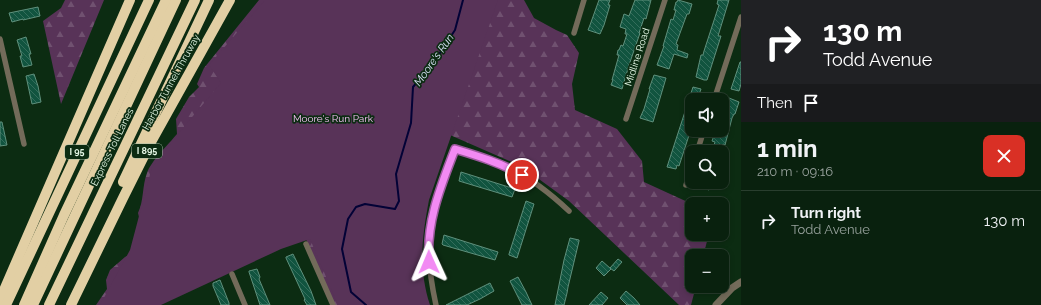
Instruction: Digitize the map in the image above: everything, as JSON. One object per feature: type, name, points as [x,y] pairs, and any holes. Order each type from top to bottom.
[{"type":"highway","points":[[1,305],[4,290],[130,0]]},
{"type":"highway","name":"I 95","points":[[6,305],[149,0]]},
{"type":"highway","name":"Express Toll Lanes","points":[[24,305],[83,175],[166,0]]},
{"type":"highway","name":"Express Toll Lanes","points":[[33,305],[176,0]]},
{"type":"highway","name":"Express Toll Lanes","points":[[40,305],[183,0]]},
{"type":"highway","name":"Express Toll Lanes","points":[[50,305],[195,0]]},
{"type":"highway","points":[[65,305],[209,0]]},
{"type":"highway","name":"Harbor Tunnel Thruway","points":[[71,305],[122,198],[230,0]]},
{"type":"street","points":[[574,33],[584,0]]},
{"type":"street","name":"Midline Road","points":[[626,119],[665,0]]},
{"type":"street","points":[[716,93],[741,17]]},
{"type":"street","points":[[0,39],[24,144]]},
{"type":"street","points":[[436,305],[428,250],[431,222],[439,192],[455,149],[512,169],[555,197],[569,211]]},
{"type":"street","points":[[306,244],[333,305]]},
{"type":"street","points":[[232,274],[246,305]]},
{"type":"street","points":[[716,305],[741,276]]},
{"type":"street","points":[[732,288],[741,282]]},
{"type":"green space","points":[[65,0],[104,0],[61,104],[43,21],[61,8]]},
{"type":"green space","name":"Moore's Run Park","points":[[259,0],[524,0],[534,18],[567,35],[579,53],[572,84],[575,110],[617,129],[642,161],[644,182],[685,201],[685,241],[707,241],[705,249],[685,249],[685,293],[694,293],[691,305],[679,305],[569,201],[521,166],[450,135],[390,305],[335,305],[305,237],[154,305],[96,305],[107,289],[106,280],[110,270],[125,257],[136,253],[138,213],[145,178],[149,168],[156,158],[177,134],[176,119],[189,97],[199,87],[197,84],[204,68]]},
{"type":"green space","name":"Moore's Run Park","points":[[265,0],[498,0],[429,200],[422,252],[424,278],[430,305],[338,305],[310,239],[281,249],[161,305],[100,305],[130,250],[152,167],[221,83],[209,65]]},
{"type":"building","points":[[599,0],[610,0],[608,5],[610,5],[600,34],[588,30]]},
{"type":"building","points":[[635,0],[651,0],[622,89],[611,85],[619,55],[617,55],[618,50],[621,45],[623,46],[627,34],[625,34],[626,29],[620,27],[624,14],[629,16]]},
{"type":"building","points":[[678,0],[692,4],[676,44],[678,45],[677,50],[688,54],[687,58],[674,54],[669,69],[657,65],[671,19],[673,20],[676,10],[674,10],[676,2]]},
{"type":"building","points":[[718,0],[729,0],[718,36],[721,36],[707,80],[704,80],[696,77],[701,55],[703,55],[719,5],[717,4]]},
{"type":"building","points":[[38,7],[40,16],[12,22],[9,13]]},
{"type":"building","points":[[26,37],[31,54],[29,54],[32,65],[23,67],[20,56],[22,56],[17,40]]},
{"type":"building","points":[[740,62],[741,84],[739,91],[731,89]]},
{"type":"building","points":[[34,74],[41,102],[32,104],[26,76]]},
{"type":"building","points":[[654,75],[666,78],[653,122],[640,118]]},
{"type":"building","points":[[693,87],[701,89],[700,93],[691,93]]},
{"type":"building","points":[[729,98],[739,102],[729,130]]},
{"type":"building","points":[[685,112],[685,137],[688,137],[686,145],[679,166],[677,165],[676,169],[667,167]]},
{"type":"building","points":[[0,122],[2,122],[7,145],[0,146]]},
{"type":"building","points":[[713,137],[727,137],[725,145],[714,145],[715,142],[712,141]]},
{"type":"building","points":[[461,172],[515,189],[512,197],[459,181]]},
{"type":"building","points":[[526,201],[534,204],[517,258],[509,254]]},
{"type":"building","points":[[444,235],[498,252],[495,260],[443,245]]},
{"type":"building","points":[[570,238],[579,241],[564,305],[555,305],[564,260]]},
{"type":"building","points":[[293,254],[316,305],[307,305],[304,300],[305,299],[286,258]]},
{"type":"building","points":[[618,259],[622,262],[614,271],[610,268]]},
{"type":"building","points":[[602,261],[611,269],[604,276],[596,268]]},
{"type":"building","points":[[257,269],[260,277],[259,279],[270,305],[260,305],[249,272]]},
{"type":"building","points":[[518,277],[532,305],[522,305],[510,281]]},
{"type":"building","points":[[220,280],[229,305],[221,305],[213,286],[213,283]]},
{"type":"building","points":[[490,283],[494,291],[480,299],[467,305],[446,305]]},
{"type":"building","points":[[626,291],[640,305],[627,305],[620,298]]},
{"type":"building","points":[[601,292],[608,298],[602,305],[589,305]]},
{"type":"waterway","name":"Moore's Run","points":[[366,305],[351,292],[342,249],[348,219],[356,207],[365,204],[395,209],[399,201],[396,174],[411,123],[413,87],[436,59],[455,30],[463,0]]},
{"type":"route","points":[[429,262],[428,250],[431,222],[439,192],[455,149],[492,161],[512,169],[522,175]]}]
